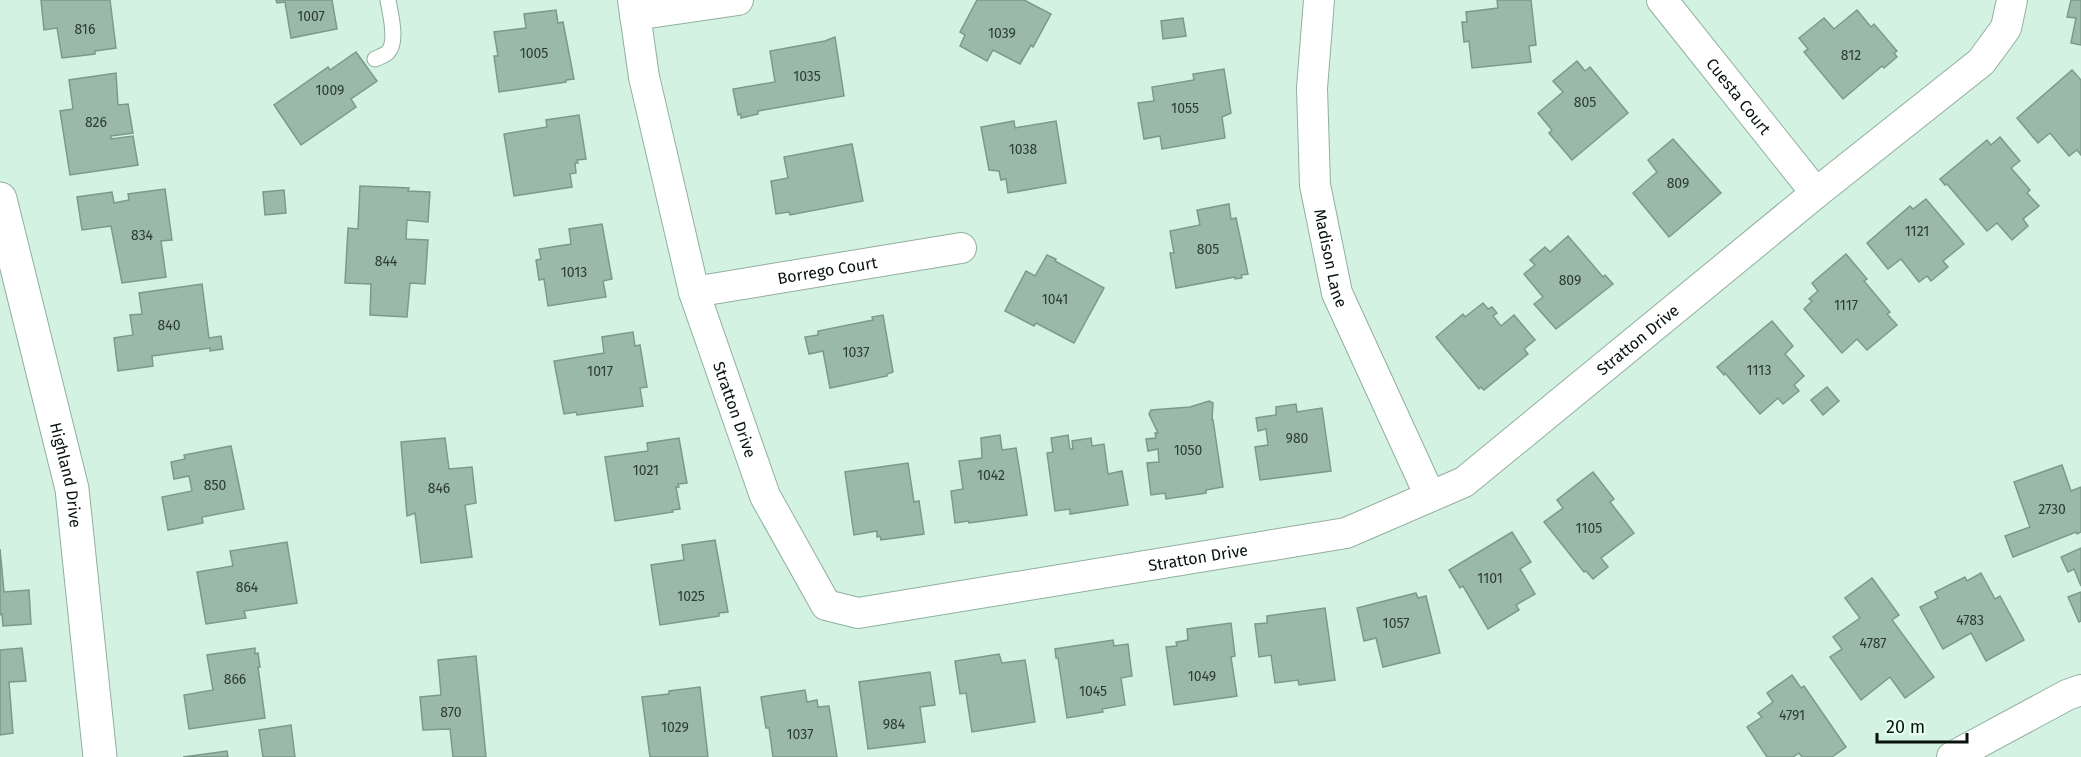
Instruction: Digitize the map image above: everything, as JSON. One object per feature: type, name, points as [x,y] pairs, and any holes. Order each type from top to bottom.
[{"type":"street","points":[[634,8],[738,0]]},
{"type":"street","name":"Madison Lane","points":[[1319,0],[1312,88],[1315,185],[1337,293],[1430,496]]},
{"type":"street","name":"Cuesta Court","points":[[1662,0],[1816,192]]},
{"type":"street","name":"Stratton Drive","points":[[634,8],[644,77],[694,292],[765,496],[826,605],[858,613],[1346,533],[1464,482],[1816,192],[1981,62],[2006,28],[2012,0]]},
{"type":"street","name":"Highland Drive","points":[[0,199],[72,489],[99,757]]},
{"type":"street","name":"Borrego Court","points":[[694,292],[961,248]]},
{"type":"street","points":[[1952,757],[2067,695],[2081,690]]},
{"type":"lane","points":[[375,59],[388,52],[392,44],[393,31],[388,0]]},
{"type":"building","points":[[41,0],[110,0],[116,48],[95,51],[95,54],[62,58],[57,28],[44,30]]},
{"type":"building","points":[[276,0],[332,0],[337,29],[291,38],[285,2],[277,3]]},
{"type":"building","points":[[977,0],[1024,0],[1051,14],[1033,47],[1031,45],[1020,64],[993,50],[987,61],[960,46],[965,35],[960,32]]},
{"type":"building","points":[[1497,0],[1531,0],[1536,45],[1529,46],[1531,62],[1472,68],[1469,41],[1464,42],[1462,22],[1467,22],[1466,12],[1498,8]]},
{"type":"building","points":[[2071,0],[2081,0],[2081,45],[2071,43],[2076,18],[2067,17]]},
{"type":"building","points":[[556,10],[558,23],[563,22],[574,79],[499,92],[494,56],[498,56],[494,32],[526,28],[524,14]]},
{"type":"building","points":[[1857,10],[1871,27],[1874,24],[1897,51],[1894,53],[1897,57],[1884,68],[1882,66],[1843,99],[1804,52],[1808,49],[1799,38],[1824,18],[1834,29]]},
{"type":"building","points":[[1183,18],[1186,36],[1163,39],[1161,21]]},
{"type":"building","points":[[835,37],[844,96],[758,111],[758,114],[741,118],[741,114],[738,115],[733,89],[775,82],[770,51],[825,41]]},
{"type":"building","points":[[356,52],[377,81],[351,99],[356,107],[301,145],[274,105],[328,67],[330,70]]},
{"type":"building","points":[[1577,61],[1585,71],[1590,67],[1628,113],[1572,160],[1549,133],[1552,130],[1538,113],[1563,92],[1553,81]]},
{"type":"building","points":[[1224,69],[1231,113],[1222,117],[1225,138],[1162,149],[1160,136],[1144,139],[1138,103],[1154,101],[1152,87],[1194,80],[1193,74]]},
{"type":"building","points":[[2072,70],[2081,80],[2081,155],[2077,150],[2069,156],[2050,133],[2038,143],[2017,118]]},
{"type":"building","points":[[116,73],[118,105],[128,104],[133,133],[111,136],[111,139],[133,136],[138,165],[70,175],[60,111],[73,109],[69,80]]},
{"type":"building","points":[[579,115],[586,159],[577,160],[578,163],[575,163],[576,173],[570,174],[572,187],[514,196],[504,134],[547,127],[546,120]]},
{"type":"building","points":[[1014,121],[1015,128],[1056,121],[1066,183],[1008,193],[1006,179],[1001,180],[999,171],[989,170],[981,127]]},
{"type":"building","points":[[2000,137],[2020,161],[2011,168],[2030,190],[2027,193],[2039,206],[2023,219],[2028,226],[2012,240],[1997,223],[1987,231],[1947,184],[1945,185],[1940,179],[1987,140],[1991,145]]},
{"type":"building","points":[[1673,139],[1721,193],[1669,237],[1633,193],[1657,172],[1648,160]]},
{"type":"building","points":[[852,144],[863,201],[790,215],[789,212],[776,214],[771,181],[788,178],[784,157]]},
{"type":"building","points":[[360,186],[409,188],[408,191],[430,192],[428,222],[407,220],[406,239],[428,240],[425,284],[410,283],[407,317],[370,315],[371,284],[345,283],[348,228],[358,229]]},
{"type":"building","points":[[165,189],[172,240],[161,241],[166,277],[122,283],[111,226],[82,230],[77,197],[112,192],[114,203],[129,200],[128,194]]},
{"type":"building","points":[[284,190],[286,213],[265,215],[263,192]]},
{"type":"building","points":[[1926,199],[1964,244],[1943,261],[1948,267],[1931,281],[1927,276],[1919,282],[1901,259],[1888,269],[1867,243],[1910,206],[1913,209]]},
{"type":"building","points":[[1229,204],[1231,219],[1236,218],[1248,274],[1241,275],[1242,278],[1235,279],[1235,277],[1176,288],[1170,253],[1174,253],[1170,231],[1200,225],[1197,210]]},
{"type":"building","points":[[602,224],[612,279],[603,281],[606,297],[548,306],[544,279],[539,280],[536,260],[541,259],[539,249],[571,244],[569,229]]},
{"type":"building","points":[[1568,236],[1603,277],[1605,275],[1613,284],[1556,329],[1534,304],[1543,297],[1524,274],[1535,265],[1530,260],[1545,247],[1550,252]]},
{"type":"building","points":[[1846,254],[1867,279],[1864,281],[1890,312],[1887,314],[1897,325],[1867,350],[1857,339],[1842,353],[1804,309],[1812,301],[1809,299],[1818,291],[1812,283]]},
{"type":"building","points":[[1047,255],[1104,288],[1074,343],[1036,323],[1034,326],[1005,311],[1026,271],[1035,276]]},
{"type":"building","points":[[202,284],[209,338],[221,336],[223,349],[210,351],[210,348],[152,356],[153,366],[118,371],[114,338],[133,335],[130,315],[142,314],[139,293]]},
{"type":"building","points":[[1483,303],[1488,309],[1492,307],[1497,313],[1493,316],[1501,326],[1514,315],[1535,340],[1524,349],[1528,354],[1484,390],[1481,387],[1479,389],[1436,337],[1463,314],[1465,317]]},
{"type":"building","points":[[883,315],[893,372],[887,376],[830,388],[823,351],[809,354],[805,337],[818,335],[818,331],[873,320],[872,317]]},
{"type":"building","points":[[1772,321],[1793,346],[1785,354],[1804,376],[1794,385],[1799,391],[1783,404],[1778,398],[1760,414],[1725,373],[1724,375],[1717,367]]},
{"type":"building","points":[[633,332],[635,346],[640,345],[647,387],[640,388],[643,406],[577,415],[576,412],[564,414],[554,361],[604,353],[602,337]]},
{"type":"building","points":[[1827,387],[1839,401],[1823,415],[1811,400]]},
{"type":"building","points":[[1209,401],[1213,403],[1212,420],[1223,487],[1206,490],[1206,493],[1166,499],[1165,493],[1151,495],[1147,463],[1159,462],[1158,449],[1148,451],[1146,439],[1156,438],[1155,433],[1158,433],[1149,414],[1151,410],[1190,407]]},
{"type":"building","points":[[1296,404],[1297,412],[1322,408],[1331,471],[1260,480],[1255,447],[1268,445],[1266,429],[1258,431],[1256,418],[1276,415],[1276,407]]},
{"type":"building","points":[[1000,435],[1002,450],[1016,448],[1027,515],[955,523],[951,491],[963,489],[959,461],[982,458],[981,438]]},
{"type":"building","points":[[1068,435],[1070,449],[1073,449],[1072,441],[1091,438],[1092,446],[1104,444],[1108,474],[1122,471],[1128,505],[1070,514],[1070,509],[1055,511],[1047,453],[1053,452],[1051,438]]},
{"type":"building","points":[[445,438],[449,469],[472,467],[476,503],[465,505],[472,557],[421,563],[415,513],[407,516],[401,442]]},
{"type":"building","points":[[679,438],[687,483],[678,484],[679,487],[676,487],[680,509],[615,521],[605,457],[648,451],[647,443]]},
{"type":"building","points":[[231,446],[244,509],[202,517],[203,523],[168,530],[162,497],[192,491],[189,476],[174,479],[171,462],[185,459],[184,455]]},
{"type":"building","points":[[908,463],[914,502],[919,501],[924,534],[881,540],[880,536],[877,537],[877,531],[854,535],[845,472]]},
{"type":"building","points":[[2062,465],[2071,491],[2081,487],[2081,532],[2013,557],[2005,536],[2030,527],[2014,482]]},
{"type":"building","points":[[1593,472],[1614,499],[1610,502],[1634,533],[1601,558],[1608,567],[1593,579],[1586,571],[1584,572],[1544,522],[1563,508],[1557,500]]},
{"type":"building","points":[[1512,532],[1531,562],[1520,569],[1535,594],[1516,605],[1519,610],[1488,629],[1463,586],[1460,588],[1449,570]]},
{"type":"building","points":[[715,540],[728,612],[719,613],[719,616],[660,625],[651,565],[684,560],[682,545]]},
{"type":"building","points":[[287,542],[297,603],[244,611],[246,618],[206,624],[197,572],[233,566],[230,551]]},
{"type":"building","points":[[2081,548],[2081,586],[2074,569],[2068,572],[2061,557]]},
{"type":"building","points":[[0,549],[4,592],[29,590],[31,624],[3,626],[2,614],[0,615]]},
{"type":"building","points":[[1981,573],[1995,599],[2000,596],[2024,640],[1986,661],[1971,633],[1943,649],[1920,607],[1938,598],[1935,592],[1965,577],[1967,581]]},
{"type":"building","points":[[1872,578],[1899,615],[1892,620],[1934,677],[1905,698],[1890,677],[1861,700],[1830,657],[1842,649],[1833,637],[1860,618],[1845,598]]},
{"type":"building","points":[[2081,592],[2081,621],[2079,622],[2068,597]]},
{"type":"building","points":[[1416,593],[1418,598],[1426,596],[1440,653],[1383,667],[1376,638],[1364,641],[1357,608]]},
{"type":"building","points":[[1325,608],[1335,680],[1299,685],[1298,680],[1275,683],[1271,655],[1259,657],[1255,624],[1267,623],[1267,616]]},
{"type":"building","points":[[1231,623],[1235,656],[1231,657],[1237,696],[1174,705],[1166,647],[1177,646],[1176,642],[1188,640],[1187,629]]},
{"type":"building","points":[[1113,640],[1114,646],[1128,644],[1132,676],[1121,678],[1125,705],[1102,709],[1103,712],[1067,718],[1055,649]]},
{"type":"building","points":[[22,648],[26,681],[9,682],[13,733],[0,735],[0,650]]},
{"type":"building","points":[[255,648],[260,667],[258,667],[265,718],[189,729],[184,695],[213,690],[207,655]]},
{"type":"building","points":[[999,654],[1002,663],[1025,660],[1035,722],[972,732],[966,693],[960,694],[955,661]]},
{"type":"building","points":[[476,656],[486,757],[453,757],[450,729],[423,730],[420,697],[441,695],[438,660]]},
{"type":"building","points":[[930,672],[935,705],[920,707],[925,742],[868,749],[859,682]]},
{"type":"building","points":[[1792,675],[1801,688],[1804,686],[1846,747],[1832,757],[1802,757],[1799,753],[1793,757],[1767,757],[1747,727],[1762,717],[1758,713],[1773,702],[1767,693]]},
{"type":"building","points":[[700,687],[708,757],[650,757],[642,697]]},
{"type":"building","points":[[805,690],[807,702],[817,700],[818,707],[829,706],[837,757],[773,757],[761,697]]},
{"type":"building","points":[[291,725],[295,757],[263,757],[259,730]]},
{"type":"building","points":[[227,751],[228,757],[183,757]]}]
